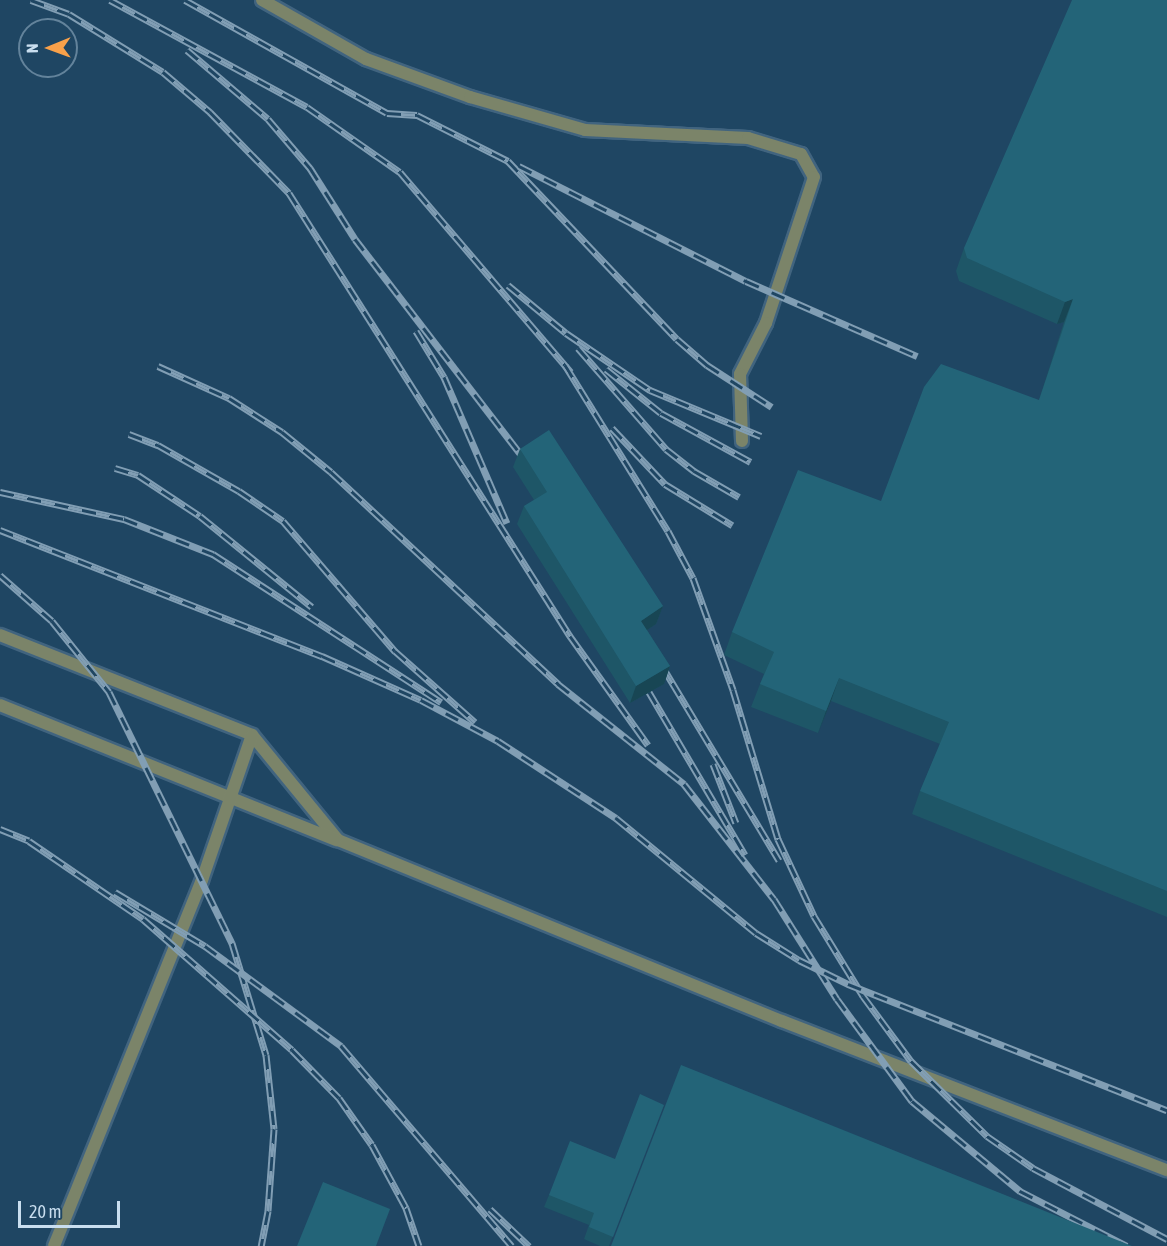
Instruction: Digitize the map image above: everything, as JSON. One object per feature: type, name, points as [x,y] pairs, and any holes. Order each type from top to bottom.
[{"type":"lane","points":[[262,0],[366,59],[470,97],[585,130],[748,138],[801,154],[814,177],[766,323],[740,374],[742,441]]},
{"type":"lane","points":[[0,635],[252,735],[338,840]]},
{"type":"lane","points":[[0,705],[782,1021],[1167,1170]]},
{"type":"lane","points":[[54,1246],[202,880],[229,796],[252,735]]},
{"type":"building","points":[[1072,0],[1167,0],[1167,891],[920,791],[949,722],[839,678],[826,711],[760,684],[774,652],[732,632],[798,470],[881,501],[924,387],[941,364],[1039,400],[1073,299],[1065,302],[967,258],[964,248]]},
{"type":"building","points":[[549,430],[663,606],[641,621],[670,666],[636,686],[524,506],[547,492],[520,449]]},
{"type":"building","points":[[681,1065],[1132,1246],[611,1246]]},
{"type":"building","points":[[640,1094],[664,1105],[613,1237],[589,1227],[594,1213],[549,1195],[570,1141],[615,1159]]},
{"type":"building","points":[[323,1182],[390,1209],[376,1246],[297,1246]]},
{"type":"railway","points":[[31,0],[69,14],[163,72],[210,112],[289,193],[570,636],[648,745]]},
{"type":"railway","points":[[110,0],[307,107],[400,172],[571,372]]},
{"type":"railway","points":[[185,0],[387,113],[417,115],[508,161],[677,339],[707,365],[772,407]]},
{"type":"railway","points":[[187,50],[268,119],[310,168],[355,239],[525,460]]},
{"type":"railway","points":[[519,166],[746,281],[917,356]]},
{"type":"railway","points":[[508,285],[566,333],[650,390],[761,436]]},
{"type":"railway","points":[[416,331],[444,377],[507,523]]},
{"type":"railway","points":[[578,348],[666,449],[694,471],[739,497]]},
{"type":"railway","points":[[565,365],[668,531],[693,578],[733,690],[778,839],[814,916],[863,996],[911,1061],[987,1136],[1033,1168],[1167,1239]]},
{"type":"railway","points":[[158,366],[229,398],[282,432],[331,472],[558,684],[684,784],[774,899],[837,999],[912,1101],[1020,1191],[1127,1246]]},
{"type":"railway","points":[[606,369],[661,413],[751,462]]},
{"type":"railway","points":[[612,428],[665,484],[732,525]]},
{"type":"railway","points":[[129,434],[158,445],[239,491],[283,521],[395,651],[475,722]]},
{"type":"railway","points":[[115,468],[138,475],[200,516],[312,607]]},
{"type":"railway","points":[[0,492],[124,519],[213,554],[441,702]]},
{"type":"railway","points":[[0,530],[322,656],[421,700],[498,741],[616,818],[756,933],[799,960],[848,984],[1167,1110]]},
{"type":"railway","points":[[0,575],[52,621],[109,692],[232,943],[266,1055],[274,1129],[268,1211],[261,1246]]},
{"type":"railway","points":[[658,659],[779,860]]},
{"type":"railway","points":[[649,692],[745,855]]},
{"type":"railway","points":[[713,764],[736,823]]},
{"type":"railway","points":[[0,829],[29,841],[143,919],[292,1050],[339,1098],[372,1145],[406,1208],[419,1246]]},
{"type":"railway","points":[[115,892],[205,946],[341,1046],[512,1246]]},
{"type":"railway","points":[[490,1209],[529,1246]]}]
